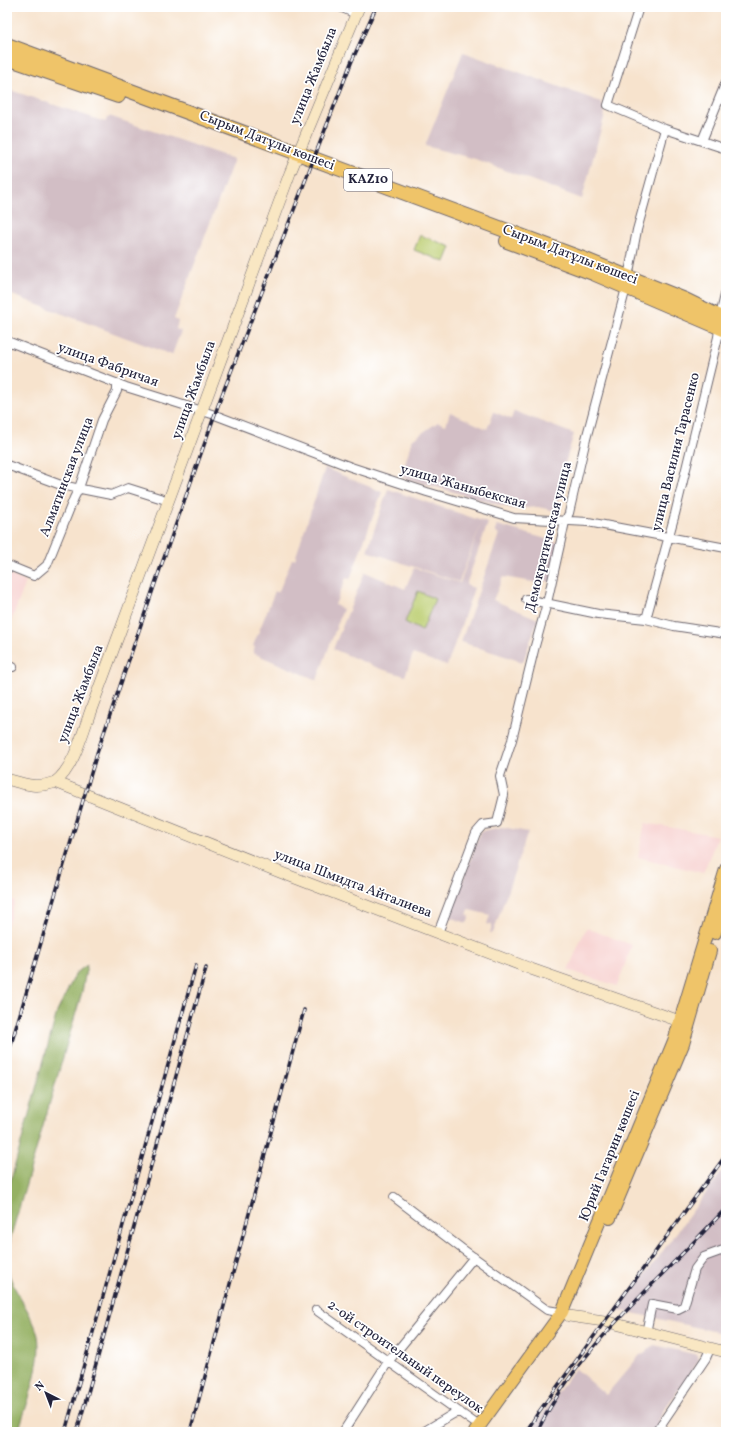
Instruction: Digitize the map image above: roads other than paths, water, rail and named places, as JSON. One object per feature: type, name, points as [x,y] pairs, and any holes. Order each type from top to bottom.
[{"type":"highway","name":"Сырым Датұлы көшесі","points":[[7,46],[298,157],[593,273],[626,282],[723,323]]},
{"type":"highway","name":"Сырым Датұлы көшесі","points":[[7,58],[298,157]]},
{"type":"main road","name":"Юрий Гагарин көшесі","points":[[479,1430],[553,1340],[566,1314],[683,1044],[685,1023],[726,869]]},
{"type":"main road","name":"Юрий Гагарин көшесі","points":[[685,1023],[726,898]]},
{"type":"street","points":[[340,7],[357,10]]},
{"type":"street","points":[[639,7],[608,105],[666,129],[726,149]]},
{"type":"street","name":"улица Жамбыла","points":[[55,782],[69,766],[290,173],[298,157],[357,10]]},
{"type":"street","points":[[702,141],[726,82]]},
{"type":"street","name":"Демократическая улица","points":[[438,933],[476,833],[483,825],[497,823],[504,795],[500,776],[512,740],[535,646],[548,603],[565,522],[569,513],[586,439],[626,282],[637,230],[666,129]]},
{"type":"street","name":"улица Василия Тарасенко","points":[[646,619],[669,538],[718,337],[723,323],[726,291]]},
{"type":"street","name":"улица Фабричая","points":[[7,341],[117,383],[202,411]]},
{"type":"street","name":"Алматинская улица","points":[[7,565],[34,576],[47,565],[79,488],[102,420],[117,391],[117,383]]},
{"type":"street","name":"улица Жаныбекская","points":[[202,411],[351,467],[426,492],[514,518],[565,522],[588,522],[726,548]]},
{"type":"street","points":[[7,465],[61,484],[111,495],[128,488],[169,501]]},
{"type":"street","points":[[526,599],[598,614],[646,619],[674,626],[726,634]]},
{"type":"street","points":[[7,779],[28,786],[38,787],[55,782]]},
{"type":"street","name":"улица Шмидта Айталиева","points":[[55,782],[558,979],[685,1023]]},
{"type":"street","points":[[394,1197],[547,1310],[604,1321],[646,1333],[726,1352]]},
{"type":"street","points":[[646,1333],[652,1304],[678,1310],[684,1306],[695,1269],[704,1257],[726,1249]]},
{"type":"street","points":[[343,1432],[388,1362],[474,1257]]},
{"type":"street","name":"2-ой строительный переулок","points":[[316,1310],[460,1412],[479,1430]]},
{"type":"street","points":[[656,1432],[706,1358],[710,1349]]},
{"type":"street","points":[[423,1432],[453,1414],[460,1412]]},
{"type":"railway","points":[[7,1058],[97,753],[160,569],[220,400],[351,63],[376,7]]},
{"type":"railway","points":[[65,1432],[196,965]]},
{"type":"railway","points":[[77,1432],[206,968]]},
{"type":"railway","points":[[190,1432],[304,1010]]},
{"type":"railway","points":[[526,1432],[538,1413],[726,1155]]},
{"type":"railway","points":[[537,1432],[555,1400],[575,1370],[598,1342],[623,1314],[726,1208]]}]
